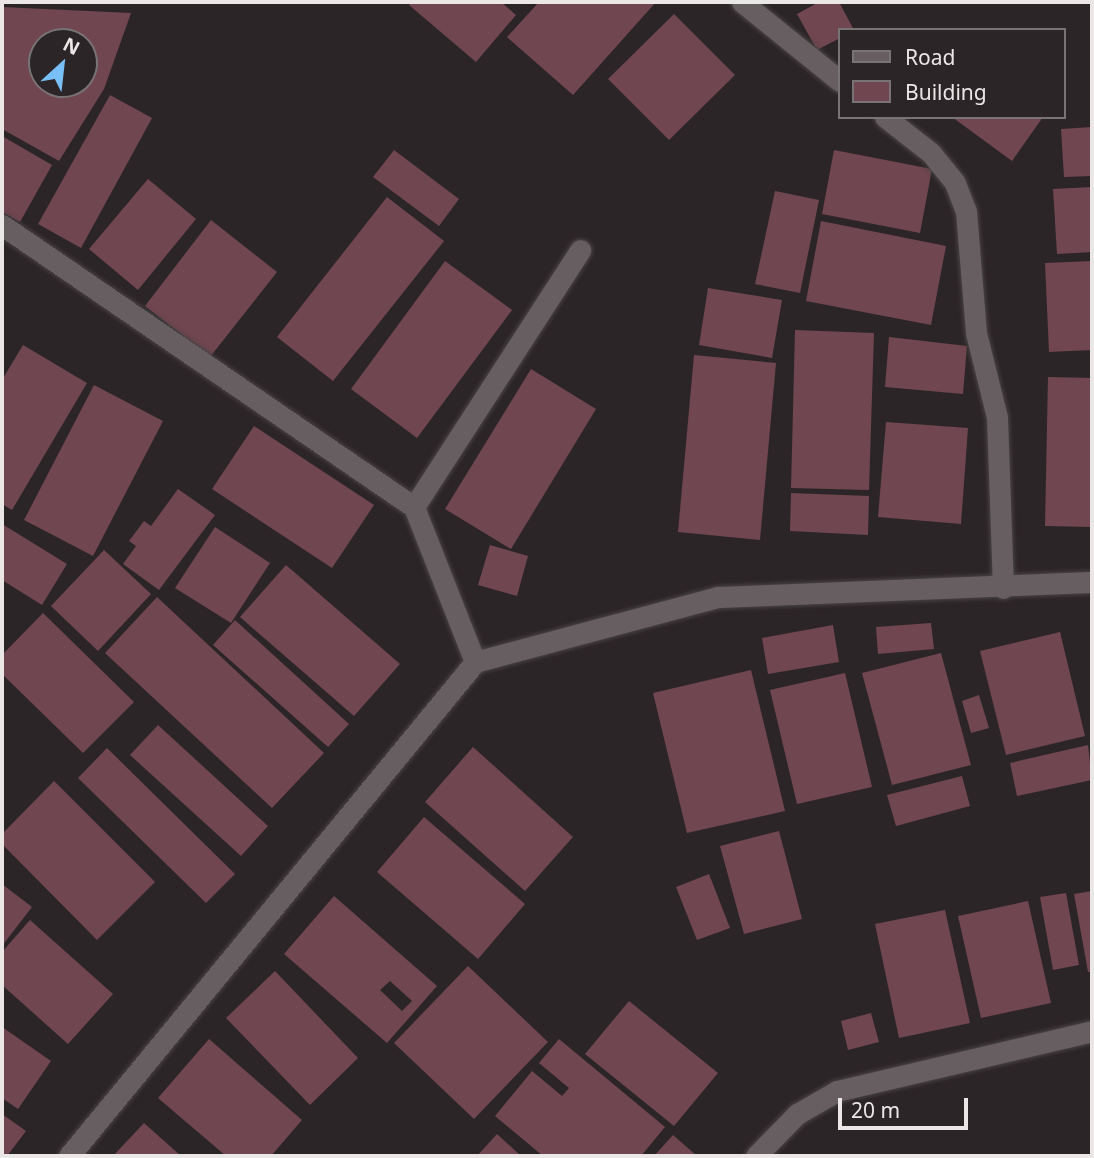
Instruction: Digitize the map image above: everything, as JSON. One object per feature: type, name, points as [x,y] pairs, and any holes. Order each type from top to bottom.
[{"type":"street","points":[[743,2],[838,79]]},
{"type":"street","points":[[888,119],[931,153],[955,183],[966,211],[976,333],[997,416],[1003,588]]},
{"type":"street","points":[[2,225],[415,507],[475,662]]},
{"type":"street","points":[[415,507],[580,250]]},
{"type":"street","points":[[69,1156],[475,662],[718,597],[1003,588],[1092,582]]},
{"type":"street","points":[[756,1156],[797,1114],[837,1091],[1092,1031]]},
{"type":"building","points":[[412,2],[501,2],[516,15],[476,62],[409,5]]},
{"type":"building","points":[[539,2],[656,2],[573,95],[507,37]]},
{"type":"building","points":[[819,2],[839,2],[853,28],[838,28],[838,39],[817,50],[797,14]]},
{"type":"building","points":[[2,7],[131,13],[104,89],[59,161],[2,129]]},
{"type":"building","points":[[674,14],[735,75],[669,140],[608,79]]},
{"type":"building","points":[[110,95],[152,118],[81,248],[38,224]]},
{"type":"building","points":[[955,119],[1042,119],[1012,161]]},
{"type":"building","points":[[1092,127],[1092,176],[1064,177],[1061,129]]},
{"type":"building","points":[[2,136],[52,165],[20,222],[2,212]]},
{"type":"building","points":[[394,150],[459,199],[439,226],[373,177]]},
{"type":"building","points":[[834,150],[932,169],[920,233],[822,214]]},
{"type":"building","points":[[148,179],[196,219],[138,290],[89,249]]},
{"type":"building","points":[[1092,187],[1092,252],[1057,254],[1053,189]]},
{"type":"building","points":[[775,191],[819,200],[800,293],[755,284]]},
{"type":"building","points":[[387,197],[444,241],[333,381],[277,337]]},
{"type":"building","points":[[211,220],[277,272],[210,357],[145,306]]},
{"type":"building","points":[[821,221],[946,246],[931,325],[806,301]]},
{"type":"building","points":[[445,261],[512,310],[417,438],[351,389]]},
{"type":"building","points":[[1092,261],[1092,350],[1049,352],[1045,263]]},
{"type":"building","points":[[708,288],[782,300],[772,358],[699,345]]},
{"type":"building","points":[[795,330],[874,333],[869,490],[791,488]]},
{"type":"building","points":[[889,337],[967,346],[963,394],[885,387]]},
{"type":"building","points":[[23,345],[87,383],[12,510],[2,504],[2,380]]},
{"type":"building","points":[[694,355],[776,363],[760,540],[678,532]]},
{"type":"building","points":[[531,369],[596,409],[511,549],[445,509]]},
{"type":"building","points":[[1048,377],[1092,378],[1092,527],[1045,526]]},
{"type":"building","points":[[94,385],[163,421],[93,556],[24,520]]},
{"type":"building","points":[[886,422],[968,428],[961,524],[878,517]]},
{"type":"building","points":[[254,426],[374,505],[332,568],[212,489]]},
{"type":"building","points":[[178,489],[215,515],[159,590],[123,564],[136,546],[129,541],[144,521],[151,526]]},
{"type":"building","points":[[791,493],[869,496],[868,535],[790,531]]},
{"type":"building","points":[[2,524],[67,564],[42,605],[2,580]]},
{"type":"building","points":[[215,527],[270,563],[231,623],[175,588]]},
{"type":"building","points":[[490,545],[528,556],[517,596],[478,585]]},
{"type":"building","points":[[104,550],[151,594],[98,651],[51,606]]},
{"type":"building","points":[[286,565],[400,664],[354,716],[240,617]]},
{"type":"building","points":[[157,597],[324,753],[272,808],[105,653]]},
{"type":"building","points":[[43,613],[134,702],[83,753],[2,674],[2,655]]},
{"type":"building","points":[[235,620],[349,724],[328,747],[213,645]]},
{"type":"building","points":[[931,623],[934,649],[878,654],[876,627]]},
{"type":"building","points":[[833,625],[839,662],[768,674],[762,638]]},
{"type":"building","points":[[1060,632],[1085,736],[1006,755],[980,651]]},
{"type":"building","points":[[941,653],[971,765],[892,785],[862,673]]},
{"type":"building","points":[[751,670],[785,811],[687,833],[653,693]]},
{"type":"building","points":[[845,673],[872,787],[797,804],[770,690]]},
{"type":"building","points":[[979,695],[989,728],[971,733],[962,701]]},
{"type":"building","points":[[158,725],[268,826],[241,856],[130,755]]},
{"type":"building","points":[[1088,745],[1092,780],[1017,796],[1010,763]]},
{"type":"building","points":[[473,747],[573,837],[525,891],[425,802]]},
{"type":"building","points":[[107,748],[235,874],[206,903],[78,778]]},
{"type":"building","points":[[962,776],[970,806],[896,826],[887,795]]},
{"type":"building","points":[[54,781],[155,882],[97,940],[2,844],[2,834]]},
{"type":"building","points":[[424,817],[525,904],[478,959],[377,872]]},
{"type":"building","points":[[779,831],[802,919],[744,934],[720,846]]},
{"type":"building","points":[[709,874],[730,928],[697,940],[676,887]]},
{"type":"building","points":[[2,884],[32,907],[2,946]]},
{"type":"building","points":[[1092,891],[1092,972],[1088,972],[1074,894]]},
{"type":"building","points":[[1066,893],[1079,965],[1053,970],[1040,897]]},
{"type":"building","points":[[334,896],[437,986],[387,1043],[284,954]],"holes":[[[390,981],[412,1001],[402,1011],[380,990]]]},
{"type":"building","points":[[1028,901],[1051,1003],[981,1018],[958,916]]},
{"type":"building","points":[[945,910],[970,1023],[899,1038],[875,924]]},
{"type":"building","points":[[30,920],[113,994],[68,1044],[2,985],[2,952]]},
{"type":"building","points":[[468,966],[548,1042],[474,1119],[394,1043]]},
{"type":"building","points":[[275,971],[358,1058],[310,1105],[226,1018]]},
{"type":"building","points":[[629,1001],[718,1073],[674,1126],[585,1054]]},
{"type":"building","points":[[871,1013],[879,1042],[848,1050],[841,1021]]},
{"type":"building","points":[[2,1027],[51,1061],[18,1109],[2,1098]]},
{"type":"building","points":[[209,1039],[302,1120],[271,1156],[226,1156],[158,1098]]},
{"type":"building","points":[[559,1039],[665,1127],[641,1156],[543,1156],[495,1116],[532,1071],[562,1096],[569,1088],[539,1063]]},
{"type":"building","points":[[2,1114],[26,1131],[7,1156],[2,1156]]},
{"type":"building","points":[[144,1123],[181,1156],[113,1156]]},
{"type":"building","points":[[497,1134],[521,1156],[477,1156]]},
{"type":"building","points":[[673,1135],[697,1156],[654,1156]]}]
